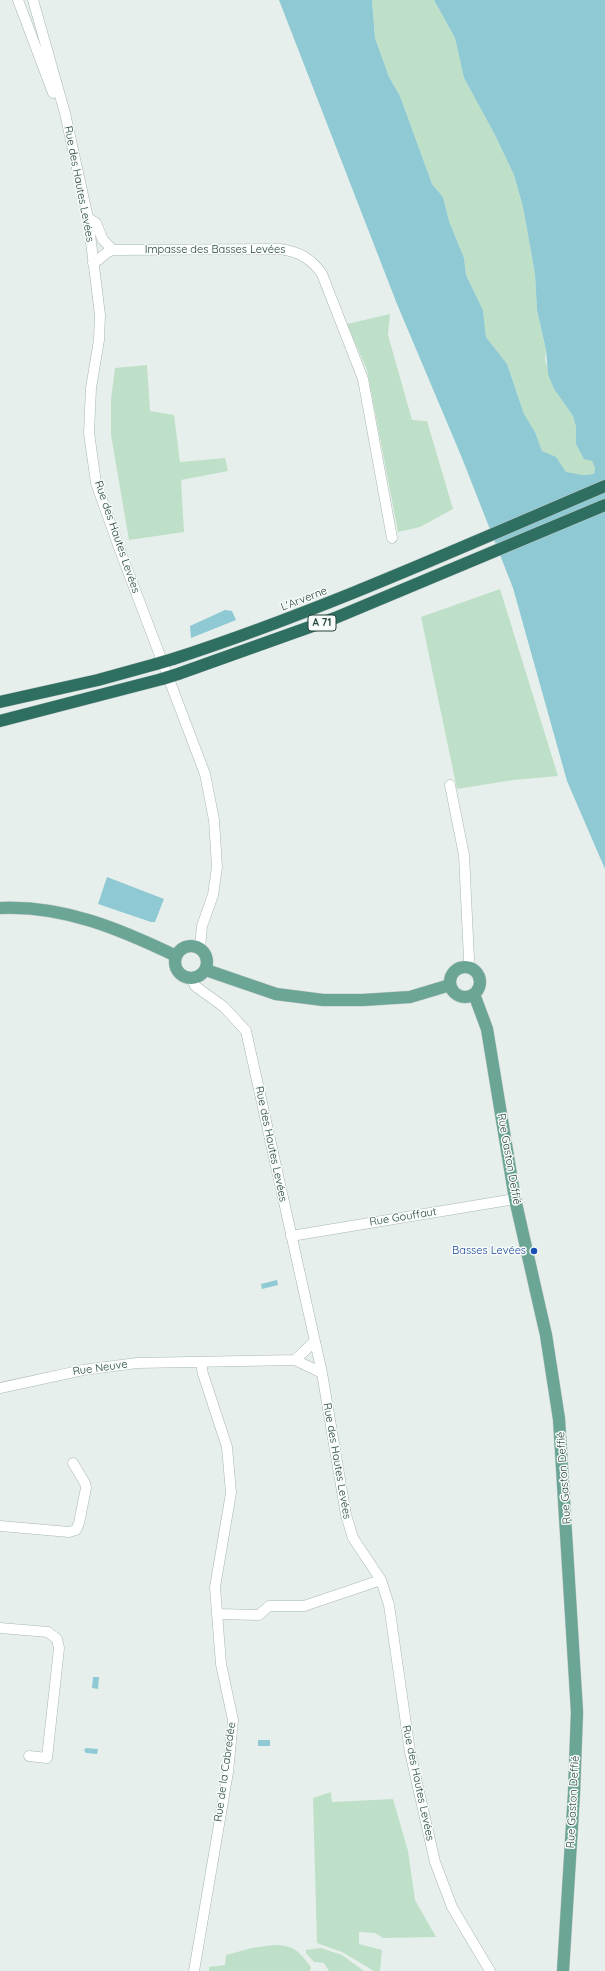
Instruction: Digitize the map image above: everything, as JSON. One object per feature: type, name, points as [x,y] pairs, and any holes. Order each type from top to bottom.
[{"type":"highway","name":"L'Arverne","points":[[0,702],[156,664],[303,614],[605,486]]},
{"type":"highway","name":"A 71","points":[[0,721],[162,679],[309,628],[464,565],[605,505]]},
{"type":"main road","points":[[0,908],[16,908],[73,915],[107,925],[176,956]]},
{"type":"main road","points":[[186,946],[200,948],[208,960],[206,970],[200,976],[192,978],[178,972],[175,961],[176,956],[186,946]]},
{"type":"main road","points":[[468,967],[475,971],[479,978],[479,987],[474,994],[467,997],[460,997],[454,993],[450,984],[450,978],[454,971],[468,967]]},
{"type":"main road","points":[[206,970],[276,994],[323,1000],[363,1000],[410,997],[450,984]]},
{"type":"main road","name":"Rue Gaston Deffié","points":[[474,994],[487,1029],[515,1198],[546,1335],[560,1419],[566,1500],[577,1712],[574,1793],[563,1971]]},
{"type":"street","points":[[18,0],[59,108],[65,113]]},
{"type":"street","name":"Rue des Hautes Levées","points":[[32,0],[65,113],[88,218],[100,327],[91,388],[89,433],[96,483],[205,774],[214,820],[217,867],[213,895],[202,926],[200,948]]},
{"type":"street","points":[[88,218],[96,223],[103,240],[113,250],[106,252],[97,262],[93,263]]},
{"type":"street","name":"Impasse des Basses Levées","points":[[113,250],[280,249],[299,253],[313,261],[322,274],[364,379],[392,538]]},
{"type":"street","points":[[450,785],[464,855],[469,959],[468,967]]},
{"type":"street","name":"Rue des Hautes Levées","points":[[192,978],[195,986],[224,1007],[246,1031],[322,1373],[346,1515],[353,1538],[381,1580],[389,1605],[410,1752],[435,1862],[452,1907],[490,1971]]},
{"type":"street","name":"Rue Gouffaut","points":[[291,1236],[515,1198]]},
{"type":"street","points":[[314,1342],[296,1360],[322,1373]]},
{"type":"street","name":"Rue Neuve","points":[[0,1388],[83,1370],[137,1363],[201,1363],[296,1360]]},
{"type":"street","name":"Rue de la Cabredée","points":[[194,1971],[228,1772],[233,1720],[221,1664],[215,1587],[231,1493],[227,1447],[203,1374],[201,1363]]},
{"type":"street","points":[[0,1526],[69,1532],[76,1530],[79,1523],[86,1488],[73,1463]]},
{"type":"street","points":[[217,1614],[259,1615],[269,1606],[304,1606],[381,1580]]},
{"type":"street","points":[[0,1628],[48,1632],[57,1639],[59,1648],[47,1758],[29,1756]]},
{"type":"green space","points":[[372,0],[434,0],[455,38],[464,78],[495,135],[514,175],[523,207],[535,274],[537,310],[546,350],[545,360],[554,389],[573,416],[576,427],[576,444],[592,461],[595,468],[594,474],[583,475],[566,473],[557,460],[542,451],[535,432],[524,414],[507,364],[486,337],[483,310],[466,275],[464,258],[449,221],[443,197],[432,184],[400,96],[389,77],[375,38]]},
{"type":"green space","points":[[390,314],[388,335],[412,420],[427,421],[453,509],[420,527],[398,532],[367,370],[347,324]]},
{"type":"green space","points":[[147,365],[150,411],[174,415],[180,462],[225,458],[228,471],[181,480],[184,532],[129,540],[111,435],[111,400],[115,368]]},
{"type":"green space","points":[[500,589],[558,776],[513,780],[457,789],[421,617]]},
{"type":"green space","points":[[331,1792],[332,1802],[393,1799],[408,1851],[415,1900],[436,1937],[383,1938],[375,1933],[359,1932],[359,1944],[382,1950],[380,1971],[374,1971],[342,1952],[317,1943],[313,1798]]},
{"type":"green space","points":[[273,1945],[286,1946],[295,1950],[311,1967],[310,1971],[209,1971],[209,1967],[225,1965],[226,1955],[252,1948]]},
{"type":"green space","points":[[321,1948],[342,1955],[364,1971],[329,1971],[324,1963],[314,1962],[306,1953],[306,1950]]},
{"type":"water","points":[[279,0],[372,0],[375,38],[389,77],[400,96],[432,184],[443,197],[449,221],[464,258],[466,275],[483,310],[486,337],[507,364],[524,414],[535,432],[542,451],[556,457],[566,472],[583,475],[594,474],[595,468],[592,461],[584,459],[576,444],[576,427],[573,416],[554,389],[548,374],[546,350],[537,310],[535,274],[523,207],[514,175],[495,135],[464,78],[455,38],[434,0],[605,0],[605,869],[567,781],[513,588],[462,458],[397,304]]},
{"type":"water","points":[[225,610],[232,611],[236,620],[191,638],[190,626]]},
{"type":"water","points":[[107,877],[164,899],[155,922],[151,922],[98,904]]},
{"type":"water","points":[[277,1280],[278,1285],[262,1289],[261,1284]]},
{"type":"water","points":[[93,1677],[99,1677],[98,1689],[92,1688]]},
{"type":"water","points":[[258,1740],[270,1740],[270,1746],[258,1746]]},
{"type":"water","points":[[86,1748],[98,1749],[97,1754],[86,1753],[84,1750]]},
{"type":"place","name":"Basses Levées","points":[[534,1251]]}]
